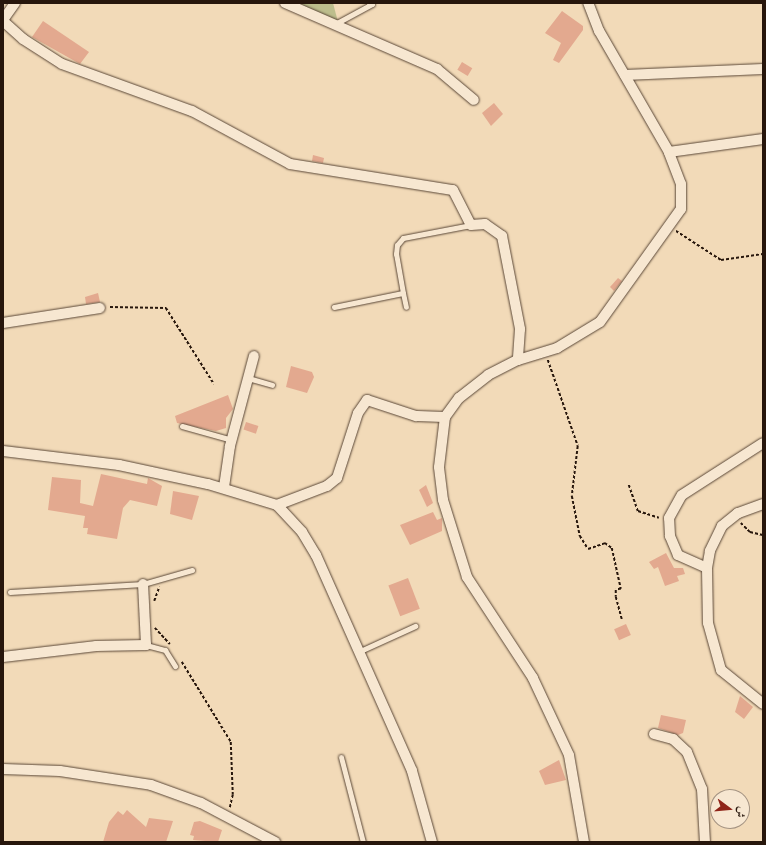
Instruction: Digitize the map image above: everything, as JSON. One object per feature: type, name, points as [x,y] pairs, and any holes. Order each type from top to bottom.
[{"type":"street","points":[[15,3],[3,20],[23,39],[62,64],[192,111],[290,164],[453,190],[471,225],[485,224],[502,236],[520,329],[518,360]]},
{"type":"street","points":[[285,3],[437,69],[474,100]]},
{"type":"street","points":[[584,842],[576,781],[556,723],[533,678],[484,605],[461,561],[439,481],[440,444],[445,417],[471,387],[518,360],[546,353],[573,340],[607,316],[671,227],[684,197],[669,152],[599,31],[588,3]]},
{"type":"street","points":[[625,75],[763,69]]},
{"type":"street","points":[[669,152],[763,139]]},
{"type":"street","points":[[3,323],[100,308]]},
{"type":"street","points":[[224,488],[232,440],[254,356]]},
{"type":"street","points":[[277,505],[327,486],[336,478],[358,413],[367,400],[416,416],[445,417]]},
{"type":"street","points":[[707,568],[678,555],[670,536],[669,518],[682,495],[763,443]]},
{"type":"street","points":[[3,451],[119,465],[224,488],[277,505],[310,542],[412,771],[432,842]]},
{"type":"street","points":[[763,504],[734,516],[716,536],[707,568],[708,623],[720,670],[763,704]]},
{"type":"street","points":[[3,657],[96,646],[146,645],[143,584]]},
{"type":"street","points":[[654,734],[673,739],[687,752],[702,789],[705,842]]},
{"type":"street","points":[[3,769],[60,771],[127,779],[176,794],[226,815],[275,842]]},
{"type":"lane","points":[[335,24],[372,4],[369,3]]},
{"type":"lane","points":[[406,307],[396,254],[397,245],[403,238],[471,225]]},
{"type":"lane","points":[[334,308],[403,293]]},
{"type":"lane","points":[[248,378],[272,384]]},
{"type":"lane","points":[[182,426],[232,440]]},
{"type":"lane","points":[[10,592],[143,584],[192,570]]},
{"type":"lane","points":[[358,652],[415,626]]},
{"type":"lane","points":[[146,645],[165,650],[175,666]]},
{"type":"lane","points":[[341,757],[363,842]]},
{"type":"path","points":[[671,227],[721,260],[763,254]]},
{"type":"path","points":[[100,308],[166,308],[214,384]]},
{"type":"path","points":[[546,353],[566,421],[578,446],[572,496],[582,543],[588,549],[605,543],[610,545],[621,589],[616,590],[616,597],[622,619]]},
{"type":"path","points":[[629,486],[638,511],[647,516],[669,518]]},
{"type":"path","points":[[734,516],[750,532],[763,535]]},
{"type":"path","points":[[153,605],[163,579]]},
{"type":"path","points":[[153,621],[171,646]]},
{"type":"path","points":[[179,658],[231,742],[233,794],[226,815]]},
{"type":"green space","points":[[294,3],[333,3],[338,22]]},
{"type":"building","points":[[562,11],[583,26],[583,30],[559,63],[553,60],[561,43],[545,33]]},
{"type":"building","points":[[43,21],[89,52],[80,64],[32,37]]},
{"type":"building","points":[[462,62],[472,68],[468,76],[457,70]]},
{"type":"building","points":[[494,103],[503,114],[491,126],[482,113]]},
{"type":"building","points":[[313,155],[324,158],[323,163],[312,161]]},
{"type":"building","points":[[618,278],[622,281],[614,291],[610,287]]},
{"type":"building","points":[[98,293],[100,302],[86,304],[85,297]]},
{"type":"building","points":[[291,366],[312,372],[314,377],[307,393],[286,387]]},
{"type":"building","points":[[228,395],[233,409],[226,418],[226,428],[216,431],[177,423],[175,416]]},
{"type":"building","points":[[246,422],[258,426],[256,434],[244,430]]},
{"type":"building","points":[[101,474],[147,484],[148,478],[162,486],[157,506],[130,500],[123,508],[117,539],[87,534],[88,528],[83,528],[85,516],[48,510],[52,477],[81,480],[80,503],[93,506]]},
{"type":"building","points":[[426,485],[433,503],[427,507],[419,490]]},
{"type":"building","points":[[173,491],[199,496],[192,520],[170,514]]},
{"type":"building","points":[[433,512],[437,520],[442,518],[442,531],[410,545],[400,525]]},
{"type":"building","points":[[666,553],[674,568],[683,568],[685,574],[677,576],[679,581],[665,586],[658,567],[654,569],[649,562]]},
{"type":"building","points":[[408,578],[420,609],[400,616],[388,586]]},
{"type":"building","points":[[626,624],[631,635],[619,640],[614,629]]},
{"type":"building","points":[[740,696],[753,707],[744,719],[735,712]]},
{"type":"building","points":[[661,715],[686,720],[683,733],[678,735],[658,728]]},
{"type":"building","points":[[559,760],[566,780],[545,785],[539,771]]},
{"type":"building","points":[[127,810],[146,827],[149,818],[173,821],[166,842],[103,842],[109,822],[118,811],[123,815]]},
{"type":"building","points":[[200,821],[222,830],[218,842],[193,840],[194,836],[190,835],[194,822]]}]
